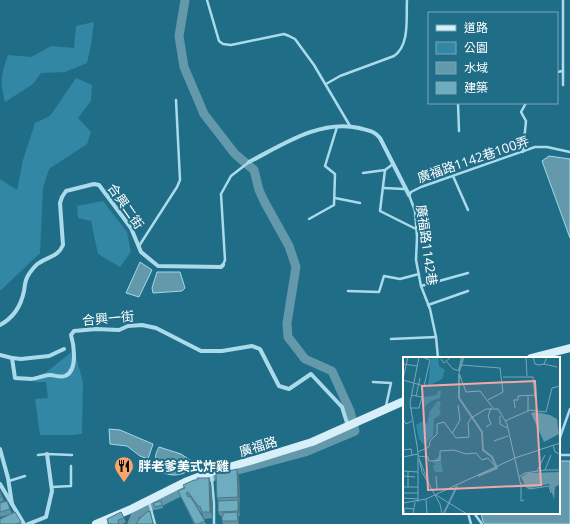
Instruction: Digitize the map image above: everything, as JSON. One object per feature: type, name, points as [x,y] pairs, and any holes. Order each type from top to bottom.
[{"type":"street","name":"廣福路1142巷","points":[[249,162],[294,139],[314,131],[333,126],[350,126],[374,132],[380,138],[409,196]]},
{"type":"street","name":"合興二街","points":[[0,325],[8,320],[18,308],[22,300],[26,278],[33,268],[40,262],[61,252],[63,245],[60,203],[66,191],[94,184],[99,185],[131,228],[141,252],[158,266],[222,267],[223,265]]},
{"type":"street","name":"合興一街","points":[[12,358],[15,378],[32,379],[50,375],[58,377],[65,376],[70,372],[73,366],[74,347],[71,335],[74,331],[96,329],[119,330],[128,326],[142,325],[156,328],[201,351],[222,351],[252,346],[260,349],[280,386],[289,389],[310,374],[342,408],[348,426]]},
{"type":"street","points":[[535,357],[570,348]]},
{"type":"street","points":[[0,356],[21,359],[49,356],[64,350]]},
{"type":"street","name":"廣福路","points":[[96,524],[185,482],[312,442],[403,401]]},
{"type":"street","points":[[0,449],[12,504]]},
{"type":"street","points":[[28,524],[46,517],[52,491],[48,454]]},
{"type":"street","points":[[0,484],[24,524]]},
{"type":"lane","points":[[207,0],[219,41],[223,44],[231,45],[284,34],[295,40],[326,84],[350,126]]},
{"type":"lane","points":[[326,84],[340,76],[394,56],[400,52],[405,41],[408,0]]},
{"type":"lane","points":[[563,0],[563,85]]},
{"type":"lane","points":[[558,72],[563,71]]},
{"type":"lane","points":[[139,247],[180,180],[176,100]]},
{"type":"lane","points":[[458,104],[459,131]]},
{"type":"lane","points":[[523,152],[526,121],[521,112],[525,104]]},
{"type":"lane","points":[[309,219],[334,205],[335,174],[325,166],[338,126]]},
{"type":"lane","name":"廣福路1142巷100弄","points":[[409,196],[411,192],[421,187],[536,147],[547,147],[570,152]]},
{"type":"lane","points":[[223,265],[221,194],[231,176],[243,165],[249,162]]},
{"type":"lane","points":[[363,173],[385,170],[393,164]]},
{"type":"lane","points":[[385,170],[380,211],[416,229]]},
{"type":"lane","points":[[453,176],[468,210]]},
{"type":"lane","points":[[383,188],[406,189]]},
{"type":"lane","name":"廣福路1142巷","points":[[409,196],[415,211],[416,260],[421,286],[428,305],[436,337],[438,357]]},
{"type":"lane","points":[[334,198],[360,203]]},
{"type":"lane","points":[[421,286],[468,273]]},
{"type":"lane","points":[[348,291],[379,292],[384,276],[400,280],[419,274]]},
{"type":"lane","points":[[428,305],[468,291]]},
{"type":"lane","points":[[391,339],[436,337]]},
{"type":"lane","points":[[373,382],[390,383],[386,408]]},
{"type":"lane","points":[[560,437],[570,409]]},
{"type":"lane","points":[[38,455],[48,454],[72,456]]},
{"type":"lane","points":[[51,487],[71,486],[71,466]]},
{"type":"lane","points":[[211,475],[214,504],[214,524]]},
{"type":"lane","points":[[8,481],[24,476]]},
{"type":"lane","points":[[148,500],[155,524]]},
{"type":"lane","points":[[468,514],[471,524]]},
{"type":"lane","points":[[475,514],[482,524]]},
{"type":"green space","points":[[94,22],[87,63],[65,72],[41,73],[33,84],[5,102],[2,89],[2,78],[8,55],[31,57],[51,46],[74,48],[76,26]]},
{"type":"green space","points":[[76,78],[92,85],[91,101],[78,118],[91,132],[87,144],[49,169],[43,188],[40,253],[0,291],[0,179],[17,190],[23,160],[35,123],[50,116]]},
{"type":"green space","points":[[103,201],[127,232],[131,252],[120,267],[98,254],[91,221],[78,218],[77,206]]},
{"type":"green space","points":[[74,350],[83,382],[82,434],[40,435],[35,399],[48,398],[46,382],[34,382]]},
{"type":"water","points":[[549,156],[570,159],[570,238],[542,161]]},
{"type":"water","points":[[140,262],[152,270],[139,297],[126,293]]},
{"type":"water","points":[[157,272],[180,272],[185,288],[182,291],[153,293],[152,288]]},
{"type":"water","points":[[109,429],[120,430],[153,444],[148,459],[140,456],[127,446],[110,444]]},
{"type":"water","points":[[159,447],[181,454],[193,462],[192,468],[178,475],[165,473],[157,466],[155,461]]},
{"type":"water","points":[[560,461],[570,461],[570,524],[486,524],[483,522],[481,514],[560,514]]},
{"type":"building","points":[[237,469],[238,497],[217,498],[216,474]]},
{"type":"building","points":[[197,478],[209,478],[210,512],[202,512],[200,506],[199,507],[188,492],[186,493],[188,497],[190,496],[205,521],[195,524],[178,491],[185,488],[183,485],[197,480]]},
{"type":"building","points":[[238,500],[238,511],[218,512],[218,501]]},
{"type":"building","points":[[7,501],[10,509],[0,512],[0,503]]},
{"type":"building","points":[[161,501],[162,505],[155,507],[153,503]]},
{"type":"building","points":[[150,511],[153,524],[136,524],[140,518]]},
{"type":"building","points":[[15,512],[21,522],[16,524],[0,524],[0,519]]},
{"type":"building","points":[[121,512],[124,518],[118,520],[119,524],[109,524],[107,519]]},
{"type":"building","points":[[237,512],[238,521],[222,521],[223,513]]},
{"type":"waterway","points":[[132,524],[136,514],[208,478],[305,452],[355,431],[350,411],[332,371],[305,359],[288,337],[287,323],[296,267],[289,246],[259,190],[254,170],[235,154],[204,114],[184,67],[179,36],[185,0]]},
{"type":"place","name":"胖老爹美式炸雞","points":[[124,483]]}]
